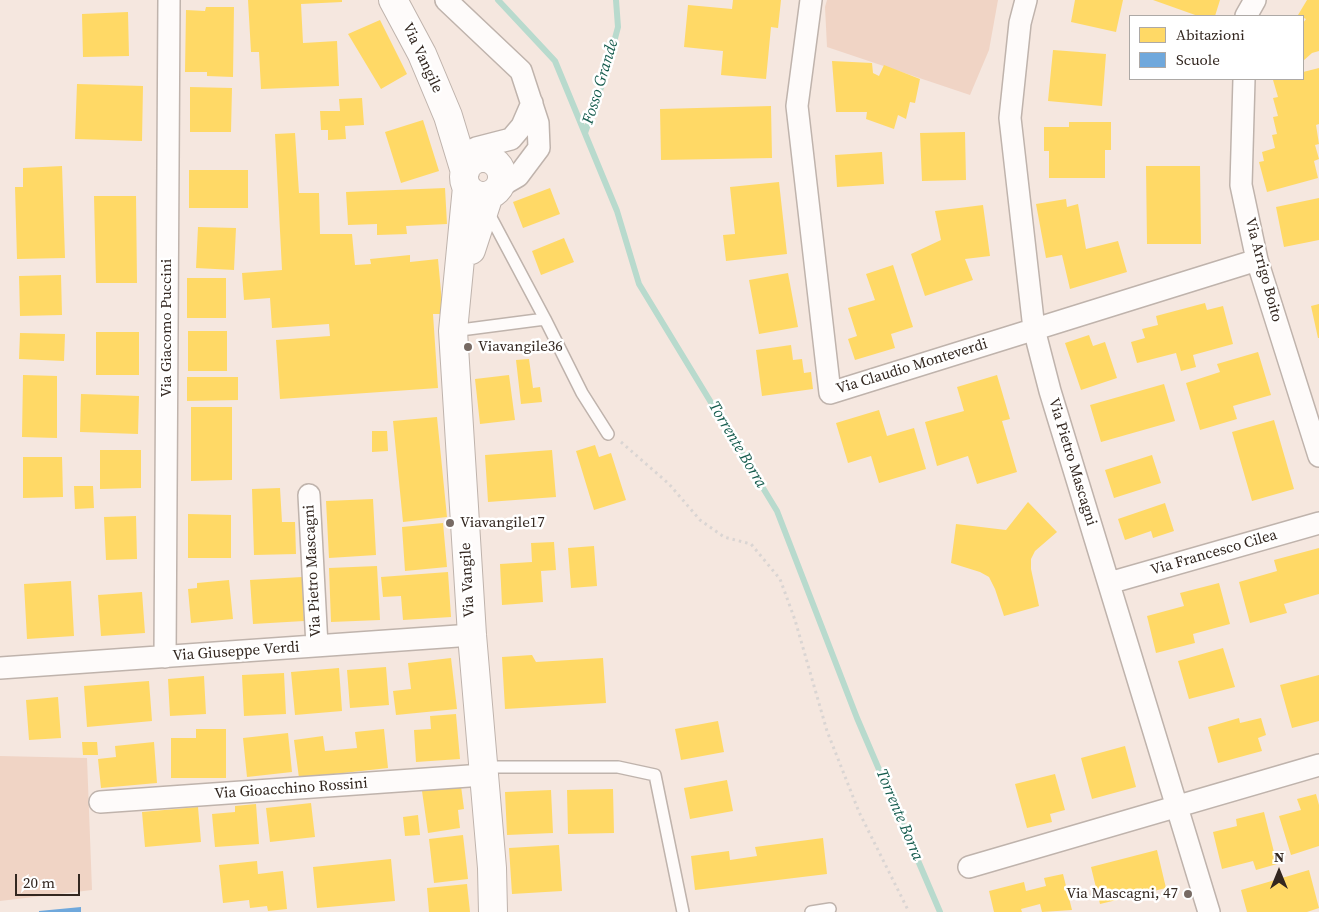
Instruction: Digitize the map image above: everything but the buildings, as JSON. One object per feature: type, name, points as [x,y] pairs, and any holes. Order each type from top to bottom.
[{"type":"street","name":"Via Giacomo Puccini","points":[[165,657],[169,0]]},
{"type":"street","name":"Via Vangile","points":[[393,0],[422,54],[448,116],[481,179],[454,324],[472,635],[492,868],[493,912]]},
{"type":"street","points":[[446,0],[521,71],[538,123],[539,148],[518,176],[481,179]]},
{"type":"street","name":"Via Claudio Monteverdi","points":[[811,0],[797,106],[830,393],[1257,260]]},
{"type":"street","name":"Via Pietro Mascagni","points":[[1026,0],[1020,23],[1010,118],[1034,329],[1050,391],[1209,912]]},
{"type":"street","points":[[1247,15],[1255,0]]},
{"type":"street","name":"Via Arrigo Boito","points":[[1244,80],[1241,185],[1257,260],[1319,456]]},
{"type":"street","points":[[481,179],[510,139],[522,126],[532,103]]},
{"type":"street","name":"Via Pietro Mascagni","points":[[309,495],[317,646]]},
{"type":"street","name":"Via Francesco Cilea","points":[[1109,583],[1319,523]]},
{"type":"street","name":"Via Giuseppe Verdi","points":[[0,668],[472,635]]},
{"type":"street","points":[[969,867],[1319,764]]},
{"type":"street","name":"Via Gioacchino Rossini","points":[[100,802],[483,771]]},
{"type":"lane","points":[[481,179],[545,319],[582,393],[608,434]]},
{"type":"lane","points":[[454,324],[545,319]]},
{"type":"lane","points":[[483,771],[618,767],[656,775],[683,912]]},
{"type":"lane","points":[[811,912],[830,909]]},
{"type":"path","points":[[608,434],[634,451],[669,484],[700,520],[724,537],[751,544],[780,579],[795,620],[827,731],[859,812],[908,912]]},
{"type":"shaded area","points":[[827,0],[998,0],[989,50],[970,95],[827,47],[825,7]]},
{"type":"shaded area","points":[[0,756],[87,758],[92,890],[0,901]]},
{"type":"waterway","name":"Torrente Borra","points":[[498,0],[555,61],[617,211],[639,284],[777,511],[857,718],[940,912]]},
{"type":"waterway","name":"Fosso Grande","points":[[585,133],[605,76],[618,27],[616,0]]},
{"type":"place","name":"Viavangile36","points":[[468,347]]},
{"type":"place","name":"Viavangile17","points":[[450,523]]},
{"type":"place","name":"Via Mascagni, 47","points":[[1188,894]]}]
